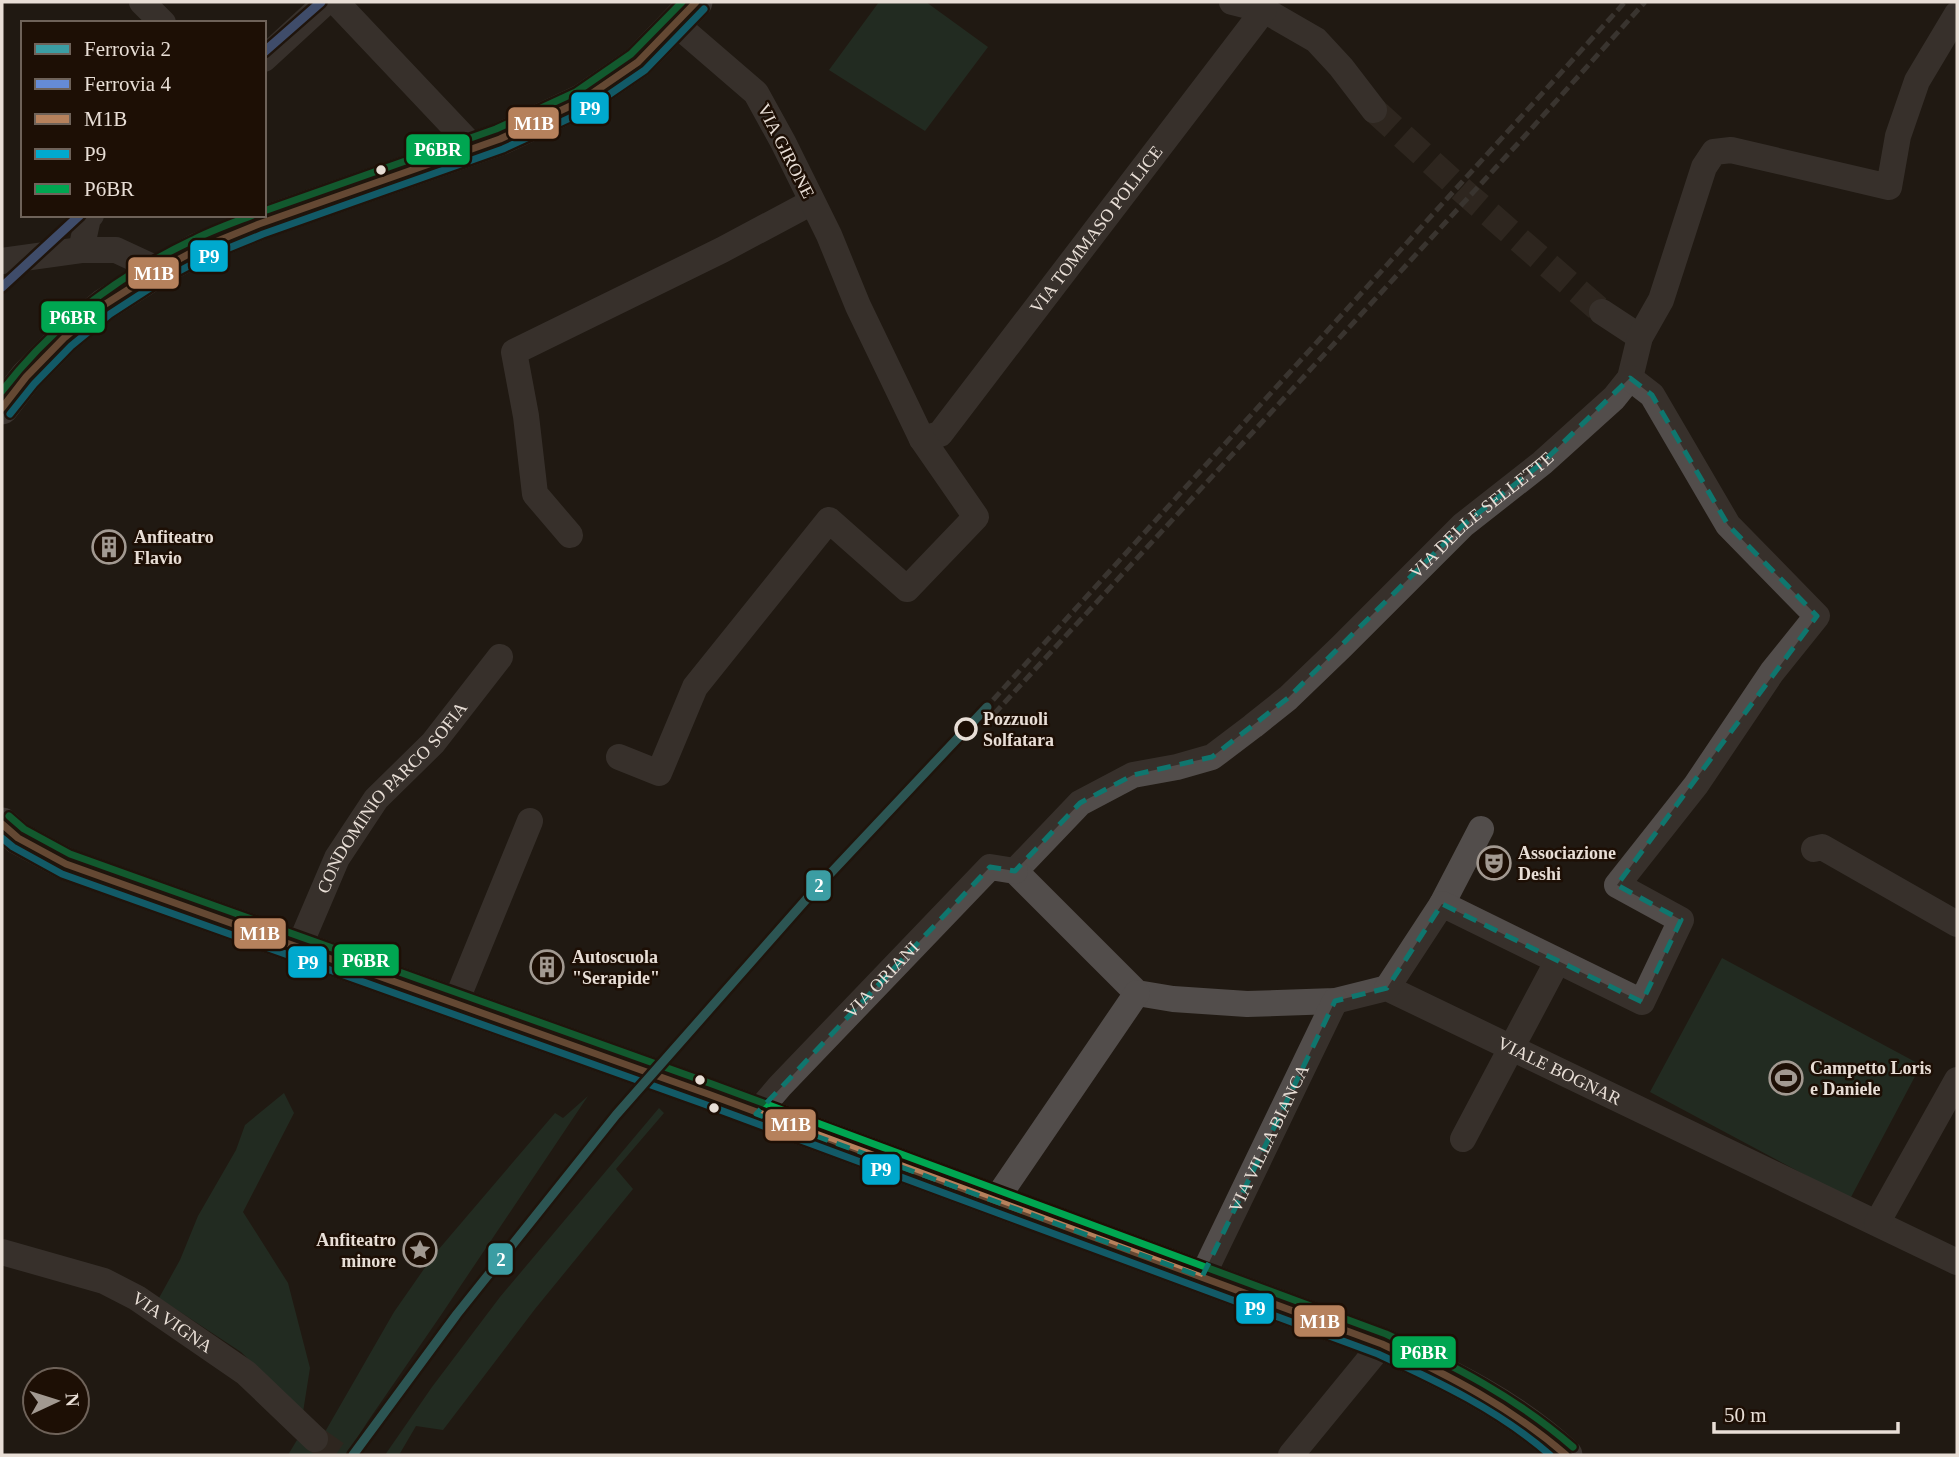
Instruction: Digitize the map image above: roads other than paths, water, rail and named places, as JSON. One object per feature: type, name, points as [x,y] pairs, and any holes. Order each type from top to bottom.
[{"type":"main road","points":[[2,408],[26,377],[64,338],[104,305],[159,270],[198,249],[259,224],[500,139],[581,101],[638,62],[686,13]]},
{"type":"main road","points":[[2,824],[18,838],[66,864],[708,1094],[1382,1344],[1479,1393],[1552,1441],[1566,1455]]},
{"type":"street","points":[[142,2],[161,21]]},
{"type":"street","points":[[266,57],[326,2]]},
{"type":"street","points":[[336,2],[474,148]]},
{"type":"street","points":[[1232,2],[1264,10],[1316,40],[1374,110]]},
{"type":"street","name":"VIA TOMMASO POLLICE","points":[[922,439],[940,434],[1264,10]]},
{"type":"street","name":"VIA GIRONE","points":[[619,757],[659,773],[695,687],[829,520],[907,589],[976,517],[922,439],[858,306],[829,235],[756,93],[686,13]]},
{"type":"street","name":"VIA DELLE SELLETTE","points":[[1015,871],[1080,803],[1133,775],[1212,757],[1253,726],[1288,698],[1463,525],[1542,463],[1614,398],[1630,378],[1640,337],[1661,300],[1704,167],[1714,152],[1731,150],[1889,187],[1898,136],[1917,81],[1957,14]]},
{"type":"street","points":[[570,535],[535,494],[526,416],[514,352],[722,250],[812,202]]},
{"type":"street","points":[[81,250],[89,217]]},
{"type":"street","points":[[2,261],[81,250],[116,250],[159,270]]},
{"type":"street","points":[[1602,312],[1640,337]]},
{"type":"street","points":[[1442,904],[1642,1002],[1681,920],[1617,885],[1696,785],[1772,672],[1817,616],[1728,525],[1653,395],[1630,378]]},
{"type":"street","name":"CONDOMINIO PARCO SOFIA","points":[[299,947],[337,858],[376,799],[433,743],[500,657]]},
{"type":"street","points":[[455,1004],[530,821]]},
{"type":"street","points":[[1015,871],[1138,993],[1173,999],[1247,1004],[1335,1001],[1387,988],[1442,904],[1481,829]]},
{"type":"street","points":[[1814,849],[1822,847],[1957,924]]},
{"type":"street","name":"VIA ORIANI","points":[[756,1114],[990,867],[1015,871]]},
{"type":"street","points":[[1463,1139],[1557,962]]},
{"type":"street","name":"VIALE BOGNAR","points":[[1387,988],[1957,1262]]},
{"type":"street","points":[[995,1201],[1138,993]]},
{"type":"street","name":"VIA VILLA BIANCA","points":[[1202,1277],[1335,1001]]},
{"type":"street","points":[[1877,1223],[1957,1080]]},
{"type":"street","name":"VIA VIGNA","points":[[2,1252],[104,1281],[137,1298],[246,1373],[315,1439]]},
{"type":"street","points":[[1291,1455],[1382,1344]]},
{"type":"tunnel","points":[[1374,110],[1602,312]]},
{"type":"tunnel","points":[[315,1439],[338,1455]]},
{"type":"railway","points":[[993,700],[1625,2]]},
{"type":"railway","points":[[994,714],[1645,2]]},
{"type":"rail line","name":"4","points":[[266,50],[321,2]]},
{"type":"rail line","name":"4","points":[[2,287],[78,217]]},
{"type":"rail line","name":"2","points":[[353,1455],[457,1314],[616,1115],[811,894],[987,707]]},
{"type":"place","name":"Anfiteatro Flavio","points":[[109,547]]},
{"type":"place","name":"Pozzuoli Solfatara","points":[[966,729]]},
{"type":"place","name":"Associazione Deshi","points":[[1494,863]]},
{"type":"place","name":"Autoscuola \"Serapide\"","points":[[547,967]]},
{"type":"place","name":"Campetto Loris e Daniele","points":[[1786,1078]]},
{"type":"place","name":"Anfiteatro minore","points":[[420,1250]]}]
